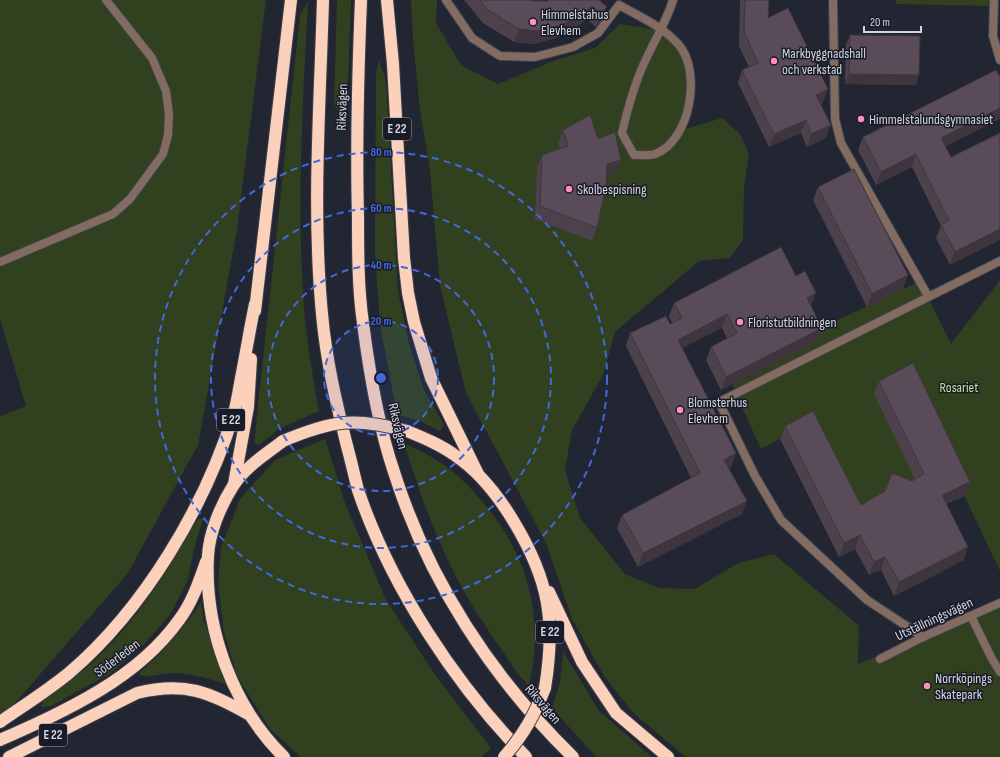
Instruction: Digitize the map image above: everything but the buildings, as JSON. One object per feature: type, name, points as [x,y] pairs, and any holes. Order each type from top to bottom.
[{"type":"highway","name":"E 22","points":[[0,722],[69,672],[100,641],[130,607],[160,568],[184,529],[215,464],[234,412],[255,304],[291,0]]},
{"type":"highway","name":"Riksvägen","points":[[324,0],[319,126],[318,226],[322,313],[335,401],[358,490],[380,543],[403,592],[440,649],[478,702],[526,757]]},
{"type":"highway","name":"Riksvägen","points":[[361,0],[356,129],[358,249],[362,316],[376,400],[393,471],[414,528],[468,628],[506,683],[545,730],[573,757]]},
{"type":"highway","name":"E 22","points":[[387,0],[393,64],[404,258],[408,293],[414,322],[431,378],[478,474],[502,502],[529,546],[542,577],[548,606],[550,659],[544,688],[527,728],[521,738],[504,757]]},
{"type":"highway","points":[[250,715],[232,681],[220,645],[213,618],[209,588],[208,555],[216,525],[234,484],[248,407],[255,304]]},
{"type":"highway","points":[[234,484],[257,460],[283,441],[315,428],[338,423],[361,422],[383,424],[407,431],[438,444],[457,456],[478,474]]},
{"type":"highway","name":"Söderleden","points":[[0,740],[79,703],[134,667],[159,644],[180,619],[196,589],[208,555]]},
{"type":"highway","points":[[542,577],[582,662],[616,713],[668,757]]},
{"type":"highway","name":"E 22","points":[[9,757],[137,694],[159,688],[182,687],[202,692],[225,701],[250,715],[267,740],[284,757]]},
{"type":"street","points":[[0,262],[113,214],[130,199],[163,154],[168,135],[169,114],[166,91],[152,58],[106,0]]},
{"type":"street","points":[[446,0],[472,38],[500,56],[536,57],[573,47],[598,33],[619,5],[661,30],[679,44],[688,60],[692,86],[689,108],[670,144],[655,154],[634,155],[622,133],[628,102],[647,57],[661,30],[673,0]]},
{"type":"street","points":[[833,0],[835,119],[841,144],[928,296]]},
{"type":"street","points":[[994,0],[993,36],[1000,60]]},
{"type":"street","points":[[923,637],[867,600],[781,520],[756,476],[719,402],[1000,261]]},
{"type":"street","name":"Utställningsvägen","points":[[880,659],[923,637],[1000,603]]},
{"type":"street","points":[[971,616],[1000,672]]},
{"type":"green space","points":[[0,0],[266,0],[237,229],[198,445],[128,573],[10,709],[0,714],[0,416],[26,406],[0,319]]},
{"type":"green space","points":[[337,0],[351,0],[347,104],[344,110],[338,110],[334,104]]},
{"type":"green space","points":[[411,0],[437,0],[436,23],[461,65],[498,84],[553,61],[595,48],[620,24],[661,30],[679,44],[692,86],[679,131],[722,118],[740,134],[749,154],[744,187],[743,240],[730,258],[699,261],[615,332],[603,375],[572,430],[565,470],[580,518],[625,574],[659,588],[695,589],[738,563],[774,554],[859,626],[858,664],[1000,603],[1000,757],[686,757],[633,713],[604,676],[572,619],[546,543],[466,393],[440,286],[430,171],[420,110],[413,40]]},
{"type":"green space","points":[[896,0],[990,0],[989,6],[896,4]]},
{"type":"green space","points":[[308,1],[301,146],[301,256],[305,322],[319,411],[279,429],[259,445],[254,443],[300,15]]},
{"type":"green space","points":[[379,60],[386,81],[398,291],[409,344],[424,390],[444,425],[440,431],[422,422],[397,414],[380,324],[375,254],[376,73]]},
{"type":"green space","name":"Rosariet","points":[[1000,280],[1000,571],[908,377],[919,487],[856,518],[807,424],[761,449],[732,385],[817,341],[813,332],[920,281],[951,344]]},
{"type":"green space","points":[[325,439],[345,503],[386,600],[436,676],[491,748],[481,757],[301,757],[270,729],[237,676],[224,632],[218,584],[221,548],[240,499],[275,460]]},
{"type":"green space","points":[[404,443],[449,468],[460,478],[481,500],[511,542],[529,587],[533,611],[535,635],[529,686],[518,674],[485,625],[456,577],[431,521]]},
{"type":"green space","points":[[203,518],[194,549],[188,580],[170,615],[146,642],[111,673],[51,706],[41,707],[43,700],[92,663],[123,631],[150,596],[197,520]]},
{"type":"green space","points":[[201,602],[203,618],[225,684],[186,674],[168,673],[147,676],[138,674],[172,640]]},
{"type":"green space","points":[[563,651],[599,711],[652,757],[596,757],[552,708],[560,682]]},
{"type":"place","name":"Himmelstahus Elevhem","points":[[533,22]]},
{"type":"place","name":"Markbyggnadshall och verkstad","points":[[774,61]]},
{"type":"place","name":"Himmelstalundsgymnasiet","points":[[861,119]]},
{"type":"place","name":"Skolbespisning","points":[[569,189]]},
{"type":"place","name":"Floristutbildningen","points":[[740,322]]},
{"type":"place","name":"Blomsterhus Elevhem","points":[[680,410]]},
{"type":"place","name":"Norrköpings Skatepark","points":[[927,686]]}]
